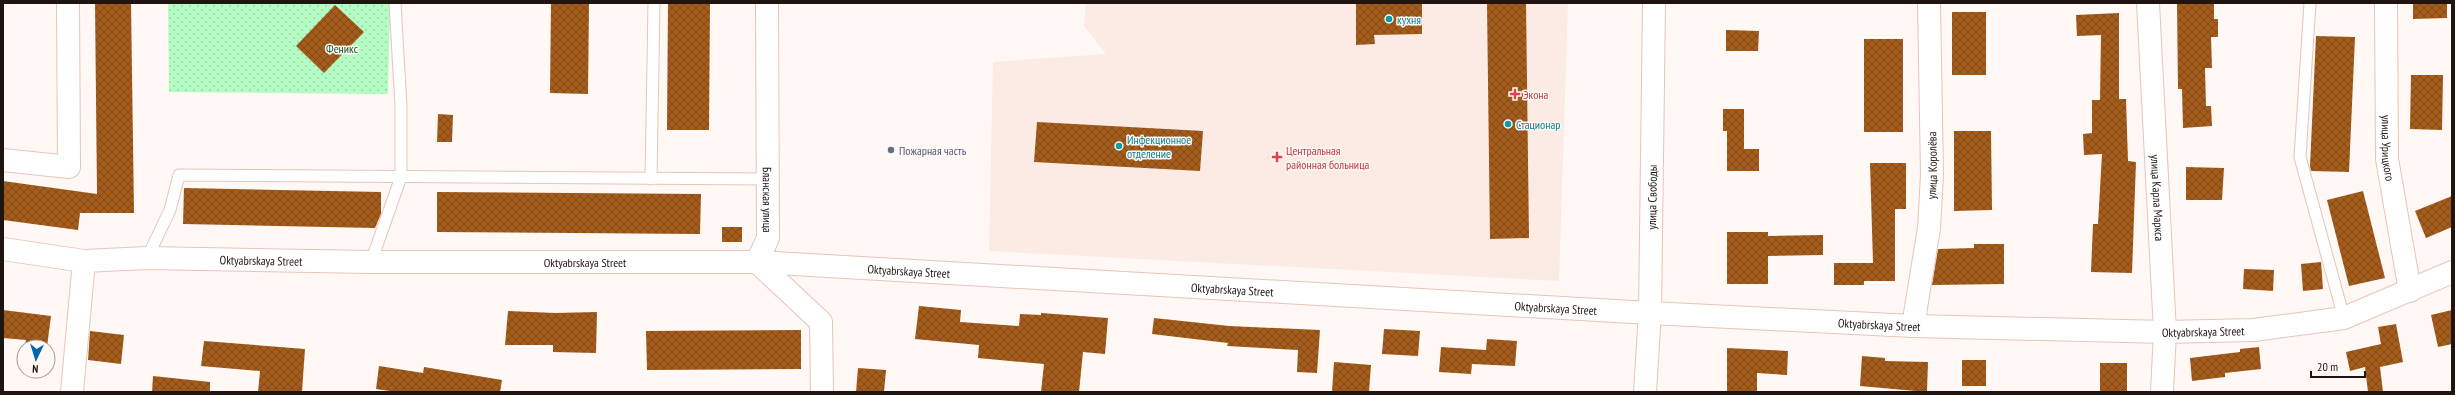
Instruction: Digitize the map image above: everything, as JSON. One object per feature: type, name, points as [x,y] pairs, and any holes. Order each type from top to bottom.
[{"type":"street","points":[[3,160],[69,167],[68,3]]},
{"type":"street","name":"Бланская улица","points":[[757,262],[768,238],[767,3]]},
{"type":"street","name":"улица Свободы","points":[[1645,392],[1650,313],[1654,3]]},
{"type":"street","name":"улица Королёва","points":[[1913,326],[1929,228],[1932,175],[1929,3]]},
{"type":"street","name":"улица Карла Маркса","points":[[2148,3],[2164,332],[2162,392]]},
{"type":"street","name":"улица Урицкого","points":[[2386,3],[2387,159],[2410,291]]},
{"type":"street","name":"Oktyabrskaya Street","points":[[3,249],[84,261],[147,258],[371,262],[757,262],[1650,313],[1913,326],[2164,332],[2254,330],[2344,318],[2452,272]]},
{"type":"street","points":[[72,392],[84,261]]},
{"type":"street","points":[[757,262],[822,322],[822,392]]},
{"type":"lane","points":[[371,262],[401,176],[401,106],[395,3]]},
{"type":"lane","points":[[651,179],[654,3]]},
{"type":"lane","points":[[2310,3],[2300,157],[2344,318]]},
{"type":"lane","points":[[147,258],[170,210],[179,175],[768,179]]},
{"type":"shaded area","name":"Центральная районная больница","points":[[1086,3],[1568,3],[1559,281],[989,251],[993,62],[1106,54],[1084,26]]},
{"type":"green space","name":"Феникс","points":[[168,3],[390,3],[388,94],[169,92]]},
{"type":"building","points":[[95,3],[131,3],[134,213],[80,213],[78,230],[3,220],[3,181],[97,194]]},
{"type":"building","points":[[551,3],[589,3],[588,94],[550,93]]},
{"type":"building","points":[[668,3],[710,3],[709,130],[667,130]]},
{"type":"building","name":"кухня","points":[[1356,3],[1422,3],[1422,34],[1374,35],[1375,44],[1356,45]]},
{"type":"building","name":"Стационар","points":[[1487,3],[1526,3],[1529,238],[1490,239]]},
{"type":"building","points":[[2177,3],[2214,3],[2214,19],[2218,19],[2218,37],[2211,37],[2212,68],[2205,68],[2206,106],[2211,106],[2212,126],[2183,128],[2182,89],[2178,89]]},
{"type":"building","points":[[2413,3],[2447,3],[2447,18],[2413,19]]},
{"type":"building","points":[[335,5],[364,32],[324,73],[296,46]]},
{"type":"building","points":[[1952,12],[1986,12],[1986,75],[1952,75]]},
{"type":"building","points":[[2119,13],[2119,99],[2126,99],[2128,161],[2136,162],[2132,273],[2091,272],[2093,224],[2098,224],[2102,154],[2084,155],[2083,134],[2092,133],[2092,100],[2100,100],[2101,35],[2077,36],[2076,15]]},
{"type":"building","points":[[1726,30],[1759,31],[1758,51],[1726,51]]},
{"type":"building","points":[[2316,36],[2355,37],[2349,172],[2311,171]]},
{"type":"building","points":[[1864,39],[1903,39],[1903,132],[1864,132]]},
{"type":"building","points":[[2411,75],[2443,75],[2442,130],[2410,129]]},
{"type":"building","points":[[1723,109],[1744,109],[1744,149],[1759,149],[1759,171],[1727,171],[1727,131],[1723,131]]},
{"type":"building","points":[[438,114],[453,115],[452,142],[437,142]]},
{"type":"building","name":"Инфекционное отделение","points":[[1037,122],[1203,131],[1200,171],[1034,162]]},
{"type":"building","points":[[1954,131],[1991,131],[1992,210],[1954,211]]},
{"type":"building","points":[[1870,163],[1906,163],[1906,209],[1895,209],[1895,281],[1864,281],[1864,285],[1834,285],[1834,263],[1873,263]]},
{"type":"building","points":[[2186,167],[2224,168],[2222,200],[2186,200]]},
{"type":"building","points":[[184,188],[381,192],[381,214],[375,228],[183,224]]},
{"type":"building","points":[[2363,191],[2385,278],[2349,286],[2327,200]]},
{"type":"building","points":[[437,192],[701,194],[700,234],[437,232]]},
{"type":"building","points":[[2452,196],[2452,227],[2426,238],[2415,211]]},
{"type":"building","points":[[722,227],[742,227],[742,242],[722,242]]},
{"type":"building","points":[[1727,232],[1768,232],[1768,236],[1823,235],[1823,255],[1768,256],[1768,284],[1727,284]]},
{"type":"building","points":[[1974,244],[2004,244],[2004,284],[1932,285],[1938,249],[1974,248]]},
{"type":"building","points":[[2321,262],[2323,289],[2303,291],[2301,264]]},
{"type":"building","points":[[2244,269],[2274,270],[2273,291],[2243,289]]},
{"type":"building","points":[[919,306],[961,310],[960,322],[1019,326],[1020,314],[1041,315],[1041,313],[1108,318],[1105,354],[1083,352],[1079,392],[1041,392],[1044,364],[978,358],[979,345],[915,339]]},
{"type":"building","points":[[3,310],[51,316],[48,339],[3,338]]},
{"type":"building","points":[[2452,310],[2452,344],[2438,347],[2431,315]]},
{"type":"building","points":[[508,311],[555,313],[597,312],[596,353],[553,352],[553,345],[505,345]]},
{"type":"building","points":[[1154,318],[1229,326],[1320,330],[1317,373],[1297,372],[1298,350],[1227,346],[1228,343],[1152,334]]},
{"type":"building","points":[[2396,324],[2403,362],[2380,367],[2383,392],[2368,392],[2365,367],[2350,371],[2346,352],[2381,344],[2378,327]]},
{"type":"building","points":[[1384,329],[1420,331],[1418,356],[1382,354]]},
{"type":"building","points":[[801,330],[801,369],[647,370],[646,331]]},
{"type":"building","points":[[90,331],[124,335],[121,364],[88,360]]},
{"type":"building","points":[[1487,339],[1517,341],[1515,366],[1472,364],[1471,374],[1439,372],[1441,347],[1486,350]]},
{"type":"building","points":[[204,341],[305,349],[302,392],[258,392],[260,371],[201,366]]},
{"type":"building","points":[[2259,347],[2261,369],[2225,373],[2225,377],[2192,381],[2190,358],[2240,352],[2240,349]]},
{"type":"building","points":[[1727,348],[1788,351],[1787,375],[1757,373],[1757,391],[1727,391]]},
{"type":"building","points":[[1862,356],[1885,358],[1885,361],[1928,362],[1927,392],[1860,386]]},
{"type":"building","points":[[1962,360],[1986,360],[1986,386],[1962,386]]},
{"type":"building","points":[[1334,362],[1371,365],[1369,392],[1332,392]]},
{"type":"building","points":[[2100,363],[2127,363],[2127,392],[2100,392]]},
{"type":"building","points":[[379,366],[423,373],[424,367],[502,380],[500,392],[397,392],[376,389]]},
{"type":"building","points":[[858,368],[886,370],[884,392],[856,392]]},
{"type":"building","points":[[153,376],[210,382],[210,392],[152,392]]},
{"type":"place","name":"кухня","points":[[1389,19]]},
{"type":"place","name":"Экона","points":[[1515,94]]},
{"type":"place","name":"Стационар","points":[[1508,124]]},
{"type":"place","name":"Инфекционное отделение","points":[[1119,146]]},
{"type":"place","name":"Пожарная часть","points":[[891,150]]},
{"type":"place","name":"Центральная районная больница","points":[[1277,157]]}]
